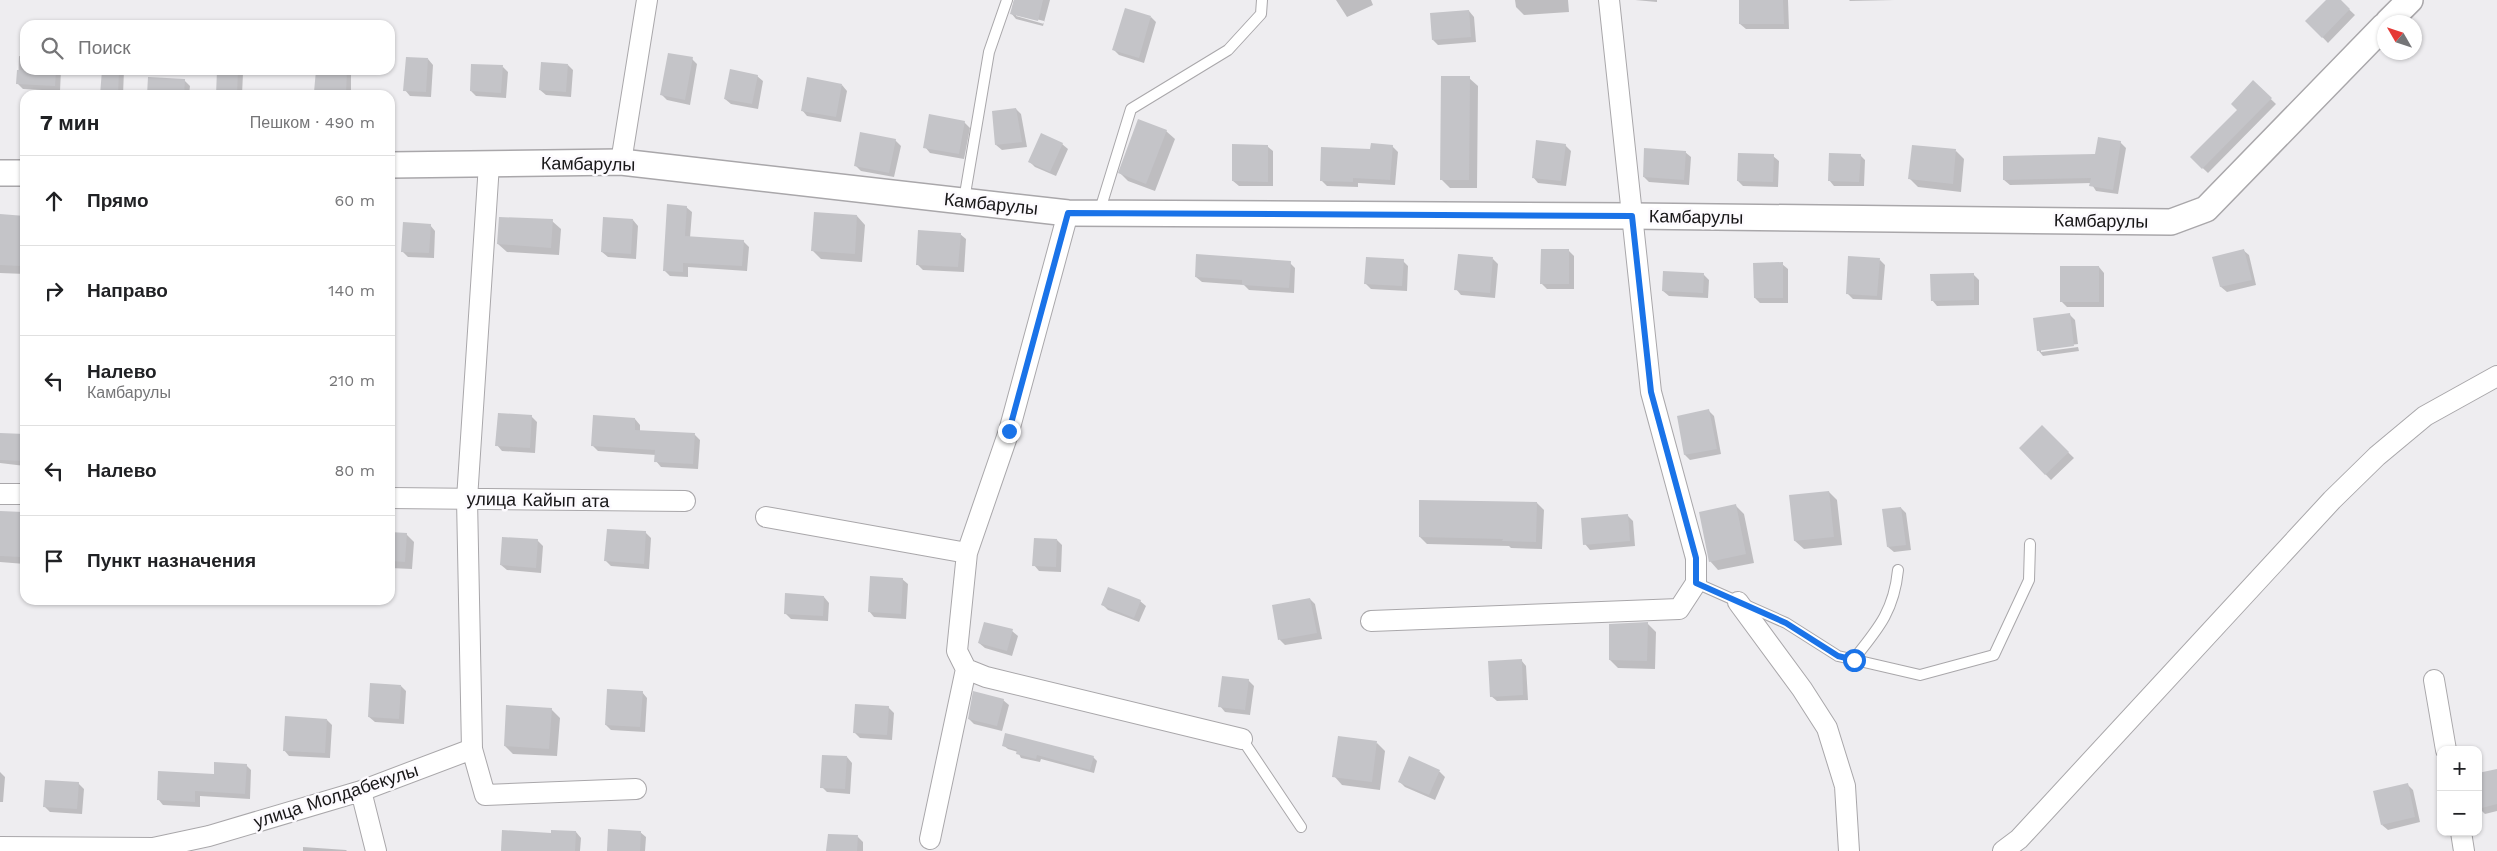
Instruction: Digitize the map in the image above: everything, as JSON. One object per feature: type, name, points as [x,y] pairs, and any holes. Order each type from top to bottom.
[{"type":"street","points":[[621,162],[647,0]]},
{"type":"street","points":[[1371,621],[1680,609],[1696,583],[1696,558],[1651,392],[1609,0]]},
{"type":"street","points":[[2395,15],[2410,0]]},
{"type":"street","name":"Камбарулы","points":[[395,166],[621,162],[1068,213],[1099,214],[1632,216],[2171,222],[2206,208],[2377,33]]},
{"type":"street","points":[[489,164],[467,499],[472,748],[485,795],[636,790]]},
{"type":"street","points":[[0,173],[20,173]]},
{"type":"street","points":[[1068,213],[1009,431],[967,553],[956,651],[966,669],[986,677],[1242,739]]},
{"type":"street","points":[[2003,851],[2019,839],[2332,500],[2377,456],[2425,416],[2497,376]]},
{"type":"street","points":[[0,494],[20,494]]},
{"type":"street","name":"улица Кайып ата","points":[[395,498],[685,501]]},
{"type":"street","points":[[766,516],[967,553]]},
{"type":"street","points":[[1738,602],[1802,689],[1827,728],[1845,786],[1849,851]]},
{"type":"street","points":[[930,839],[966,669]]},
{"type":"street","points":[[2434,680],[2445,746]]},
{"type":"street","name":"улица Молдабекулы","points":[[0,847],[153,848],[209,836],[361,791],[472,748]]},
{"type":"street","points":[[361,791],[376,851]]},
{"type":"street","points":[[2462,836],[2464,851]]},
{"type":"lane","points":[[964,201],[989,52],[1007,0]]},
{"type":"lane","points":[[1099,214],[1131,109],[1228,50],[1260,14],[1262,0]]},
{"type":"lane","points":[[1696,583],[1786,623],[1838,656],[1920,676],[1994,655],[2029,580],[2030,544]]},
{"type":"lane","points":[[1854,660],[1879,629],[1896,594],[1898,570]]},
{"type":"lane","points":[[1242,739],[1301,827]]},
{"type":"building","points":[[1014,0],[1043,0],[1038,21],[1010,14]]},
{"type":"building","points":[[1739,0],[1783,0],[1784,24],[1739,24]]},
{"type":"building","points":[[2326,0],[2341,0],[2350,9],[2322,38],[2305,21]]},
{"type":"building","points":[[1125,8],[1151,16],[1139,58],[1112,50]]},
{"type":"building","points":[[1469,10],[1471,37],[1432,40],[1430,13]]},
{"type":"building","points":[[668,53],[693,57],[685,100],[660,95]]},
{"type":"building","points":[[406,57],[428,58],[426,92],[403,91]]},
{"type":"building","points":[[541,62],[568,64],[566,92],[539,90]]},
{"type":"building","points":[[471,64],[503,65],[501,93],[470,91]]},
{"type":"building","points":[[730,69],[758,75],[752,104],[724,99]]},
{"type":"building","points":[[17,70],[20,70],[20,75],[56,75],[55,86],[16,84]]},
{"type":"building","points":[[102,75],[119,75],[118,90],[100,90]]},
{"type":"building","points":[[217,75],[238,75],[237,90],[216,90]]},
{"type":"building","points":[[316,75],[347,75],[346,90],[314,90]]},
{"type":"building","points":[[1441,76],[1470,76],[1469,180],[1440,180]]},
{"type":"building","points":[[148,77],[185,79],[184,90],[147,90]]},
{"type":"building","points":[[807,77],[842,84],[836,117],[801,111]]},
{"type":"building","points":[[2253,80],[2272,98],[2202,169],[2190,157],[2237,110],[2231,104]]},
{"type":"building","points":[[1016,108],[1022,142],[995,145],[992,111]]},
{"type":"building","points":[[929,114],[965,121],[959,154],[923,148]]},
{"type":"building","points":[[1138,119],[1167,130],[1146,184],[1118,173]]},
{"type":"building","points":[[860,132],[896,139],[889,173],[854,166]]},
{"type":"building","points":[[1041,133],[1063,143],[1050,172],[1028,162]]},
{"type":"building","points":[[2098,137],[2121,141],[2113,190],[2089,186],[2091,178],[2003,180],[2003,156],[2095,154]]},
{"type":"building","points":[[1536,140],[1566,144],[1561,181],[1532,178]]},
{"type":"building","points":[[1371,143],[1393,145],[1390,180],[1353,178],[1353,182],[1320,181],[1321,147],[1370,149]]},
{"type":"building","points":[[1232,144],[1268,145],[1268,182],[1232,181]]},
{"type":"building","points":[[1912,145],[1956,149],[1953,184],[1908,179]]},
{"type":"building","points":[[1644,148],[1686,151],[1684,180],[1643,177]]},
{"type":"building","points":[[1738,153],[1774,154],[1773,182],[1737,181]]},
{"type":"building","points":[[1829,153],[1861,154],[1859,182],[1828,181]]},
{"type":"building","points":[[667,204],[687,206],[685,236],[744,240],[742,266],[683,263],[683,272],[663,271]]},
{"type":"building","points":[[814,212],[857,215],[855,254],[811,251]]},
{"type":"building","points":[[0,214],[20,216],[20,266],[0,265]]},
{"type":"building","points":[[499,217],[553,219],[551,248],[497,244]]},
{"type":"building","points":[[603,217],[633,219],[631,254],[601,252]]},
{"type":"building","points":[[403,222],[431,224],[429,253],[401,252]]},
{"type":"building","points":[[918,230],[961,233],[958,267],[916,265]]},
{"type":"building","points":[[1541,249],[1569,249],[1569,284],[1540,284]]},
{"type":"building","points":[[2244,249],[2252,280],[2220,287],[2212,257]]},
{"type":"building","points":[[1196,254],[1291,261],[1289,288],[1242,285],[1242,280],[1195,277]]},
{"type":"building","points":[[1458,254],[1493,257],[1490,293],[1454,290]]},
{"type":"building","points":[[1848,256],[1880,258],[1877,296],[1846,294]]},
{"type":"building","points":[[1366,257],[1404,259],[1402,286],[1364,284]]},
{"type":"building","points":[[1783,262],[1783,298],[1754,298],[1753,263]]},
{"type":"building","points":[[2060,266],[2099,266],[2099,302],[2060,302]]},
{"type":"building","points":[[1663,271],[1704,273],[1703,293],[1662,291]]},
{"type":"building","points":[[1974,273],[1974,300],[1931,301],[1930,274]]},
{"type":"building","points":[[2070,313],[2074,346],[2037,351],[2033,318]]},
{"type":"building","points":[[1709,409],[1717,449],[1684,455],[1677,416]]},
{"type":"building","points":[[498,413],[532,415],[530,448],[495,446]]},
{"type":"building","points":[[593,415],[635,418],[635,430],[695,433],[693,464],[654,462],[655,450],[591,446]]},
{"type":"building","points":[[2042,425],[2069,452],[2045,475],[2019,448]]},
{"type":"building","points":[[0,433],[20,434],[20,461],[0,460]]},
{"type":"building","points":[[1829,491],[1834,537],[1794,541],[1789,495]]},
{"type":"building","points":[[1419,500],[1537,502],[1536,542],[1502,541],[1503,539],[1419,537]]},
{"type":"building","points":[[1736,504],[1746,554],[1709,562],[1699,512]]},
{"type":"building","points":[[1901,507],[1906,545],[1887,547],[1882,509]]},
{"type":"building","points":[[0,511],[20,512],[20,557],[0,556]]},
{"type":"building","points":[[1628,514],[1630,541],[1583,545],[1581,518]]},
{"type":"building","points":[[607,529],[646,531],[644,564],[604,561]]},
{"type":"building","points":[[395,532],[407,533],[405,562],[395,561]]},
{"type":"building","points":[[502,537],[538,539],[536,568],[500,565]]},
{"type":"building","points":[[1034,538],[1057,539],[1056,567],[1032,566]]},
{"type":"building","points":[[870,576],[903,578],[901,614],[868,612]]},
{"type":"building","points":[[1108,587],[1141,600],[1134,618],[1101,605]]},
{"type":"building","points":[[785,593],[824,596],[823,616],[784,614]]},
{"type":"building","points":[[1310,598],[1317,633],[1278,640],[1272,605]]},
{"type":"building","points":[[984,622],[1013,629],[1007,651],[978,643]]},
{"type":"building","points":[[1648,622],[1647,661],[1609,660],[1609,624]]},
{"type":"building","points":[[1522,659],[1523,695],[1490,697],[1488,661]]},
{"type":"building","points":[[1222,676],[1249,679],[1245,710],[1218,707]]},
{"type":"building","points":[[370,683],[401,685],[399,719],[368,717]]},
{"type":"building","points":[[607,689],[643,691],[640,727],[605,725]]},
{"type":"building","points":[[973,691],[1004,699],[997,726],[968,719]]},
{"type":"building","points":[[855,704],[889,706],[887,735],[853,733]]},
{"type":"building","points":[[506,705],[552,708],[549,749],[504,746]]},
{"type":"building","points":[[285,716],[327,719],[325,753],[283,751]]},
{"type":"building","points":[[1005,733],[1094,756],[1090,770],[1037,755],[1036,759],[1016,754],[1017,750],[1002,746]]},
{"type":"building","points":[[1338,736],[1377,741],[1372,782],[1332,777]]},
{"type":"building","points":[[822,755],[847,756],[845,789],[820,788]]},
{"type":"building","points":[[1409,756],[1440,770],[1429,795],[1398,782]]},
{"type":"building","points":[[214,762],[247,764],[245,794],[195,791],[195,802],[157,800],[158,771],[214,774]]},
{"type":"building","points":[[2497,769],[2497,804],[2482,808],[2482,791],[2482,772]]},
{"type":"building","points":[[45,780],[79,782],[77,809],[43,807]]},
{"type":"building","points":[[2408,783],[2415,817],[2381,825],[2373,791]]},
{"type":"building","points":[[608,829],[641,831],[640,851],[607,851]]},
{"type":"building","points":[[502,830],[551,833],[551,830],[576,831],[575,851],[501,851]]},
{"type":"building","points":[[828,834],[858,835],[857,851],[826,851]]},
{"type":"route","points":[[1009,431],[1068,213],[1632,216],[1651,392],[1696,558],[1696,583],[1786,623],[1838,656],[1854,660]]}]
